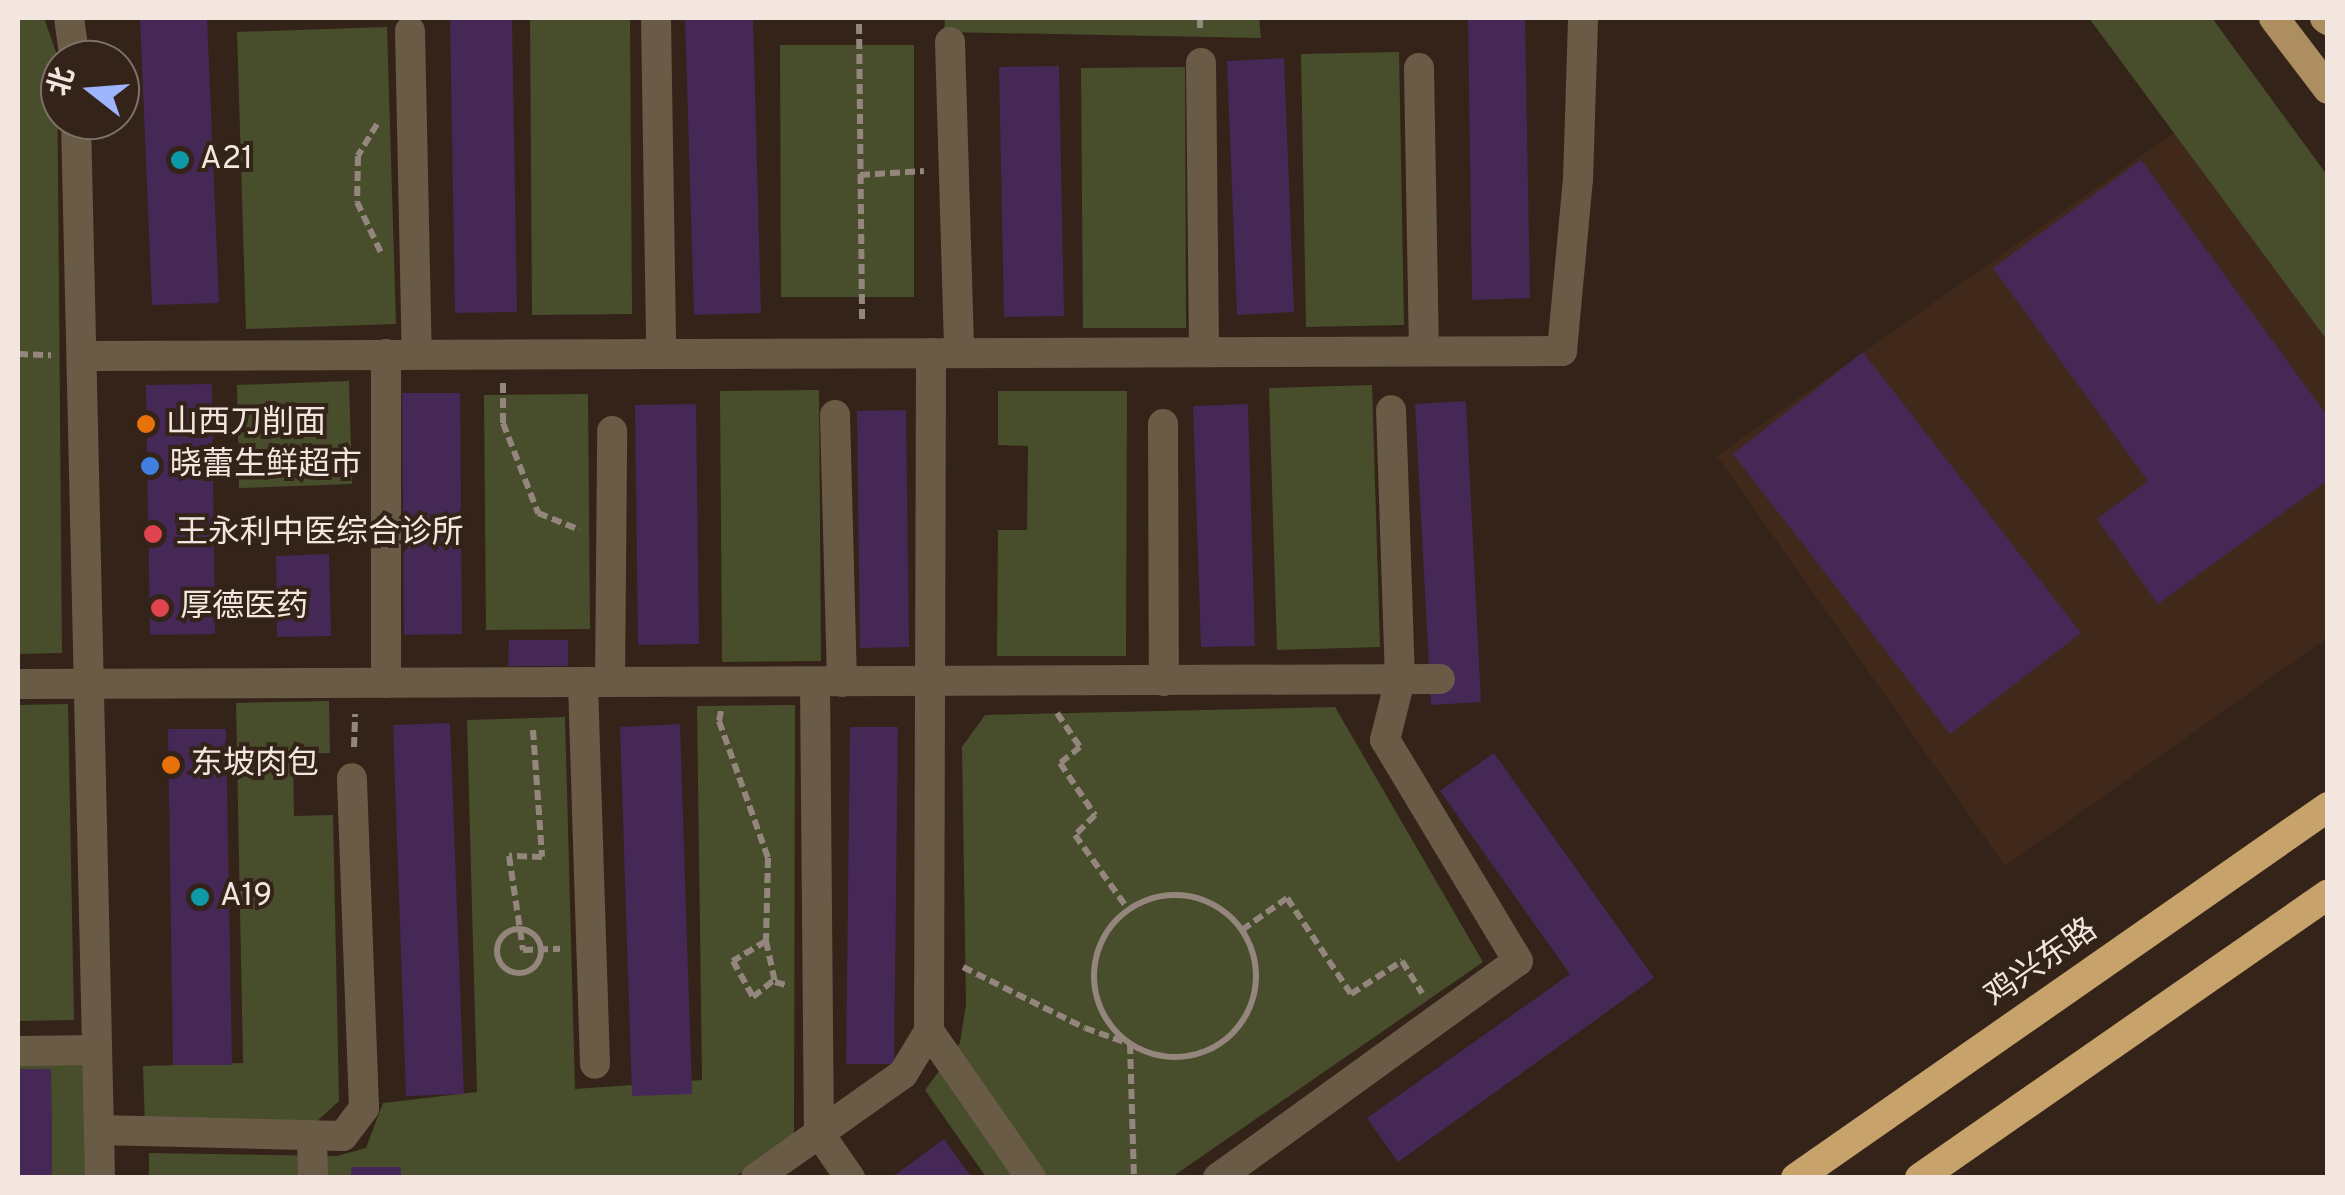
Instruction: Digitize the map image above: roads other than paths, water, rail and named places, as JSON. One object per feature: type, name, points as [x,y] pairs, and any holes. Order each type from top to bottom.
[{"type":"highway","name":"鸡兴东路","points":[[1796,1178],[2328,808]]},
{"type":"highway","points":[[1920,1178],[2328,894]]},
{"type":"main road","points":[[2274,18],[2328,89]]},
{"type":"street","points":[[656,18],[661,354]]},
{"type":"street","points":[[82,356],[1562,350],[1578,180],[1583,18]]},
{"type":"street","points":[[410,31],[416,354]]},
{"type":"street","points":[[756,1178],[902,1074],[929,1030],[934,682],[954,169],[950,42]]},
{"type":"street","points":[[1201,62],[1204,352]]},
{"type":"street","points":[[1420,68],[1424,351]]},
{"type":"street","points":[[77,140],[100,1178]]},
{"type":"street","points":[[371,683],[386,354]]},
{"type":"street","points":[[1218,1178],[1518,961],[1385,740],[1400,680],[1391,410]]},
{"type":"street","points":[[836,415],[819,1134],[850,1178]]},
{"type":"street","points":[[1162,424],[1164,681]]},
{"type":"street","points":[[595,1064],[592,948],[597,682],[611,534],[612,432]]},
{"type":"street","points":[[18,684],[1440,680]]},
{"type":"street","points":[[99,1130],[342,1136],[364,1108],[352,778]]},
{"type":"street","points":[[929,1030],[1030,1178]]},
{"type":"street","points":[[18,1051],[97,1050]]},
{"type":"street","points":[[312,1136],[312,1178]]},
{"type":"place","name":"A21","points":[[180,160]]},
{"type":"place","name":"山西刀削面","points":[[146,424]]},
{"type":"place","name":"晓蕾生鲜超市","points":[[150,466]]},
{"type":"place","name":"王永利中医综合诊所","points":[[153,534]]},
{"type":"place","name":"厚德医药","points":[[160,608]]},
{"type":"place","name":"东坡肉包","points":[[171,765]]},
{"type":"place","name":"A19","points":[[200,897]]}]
